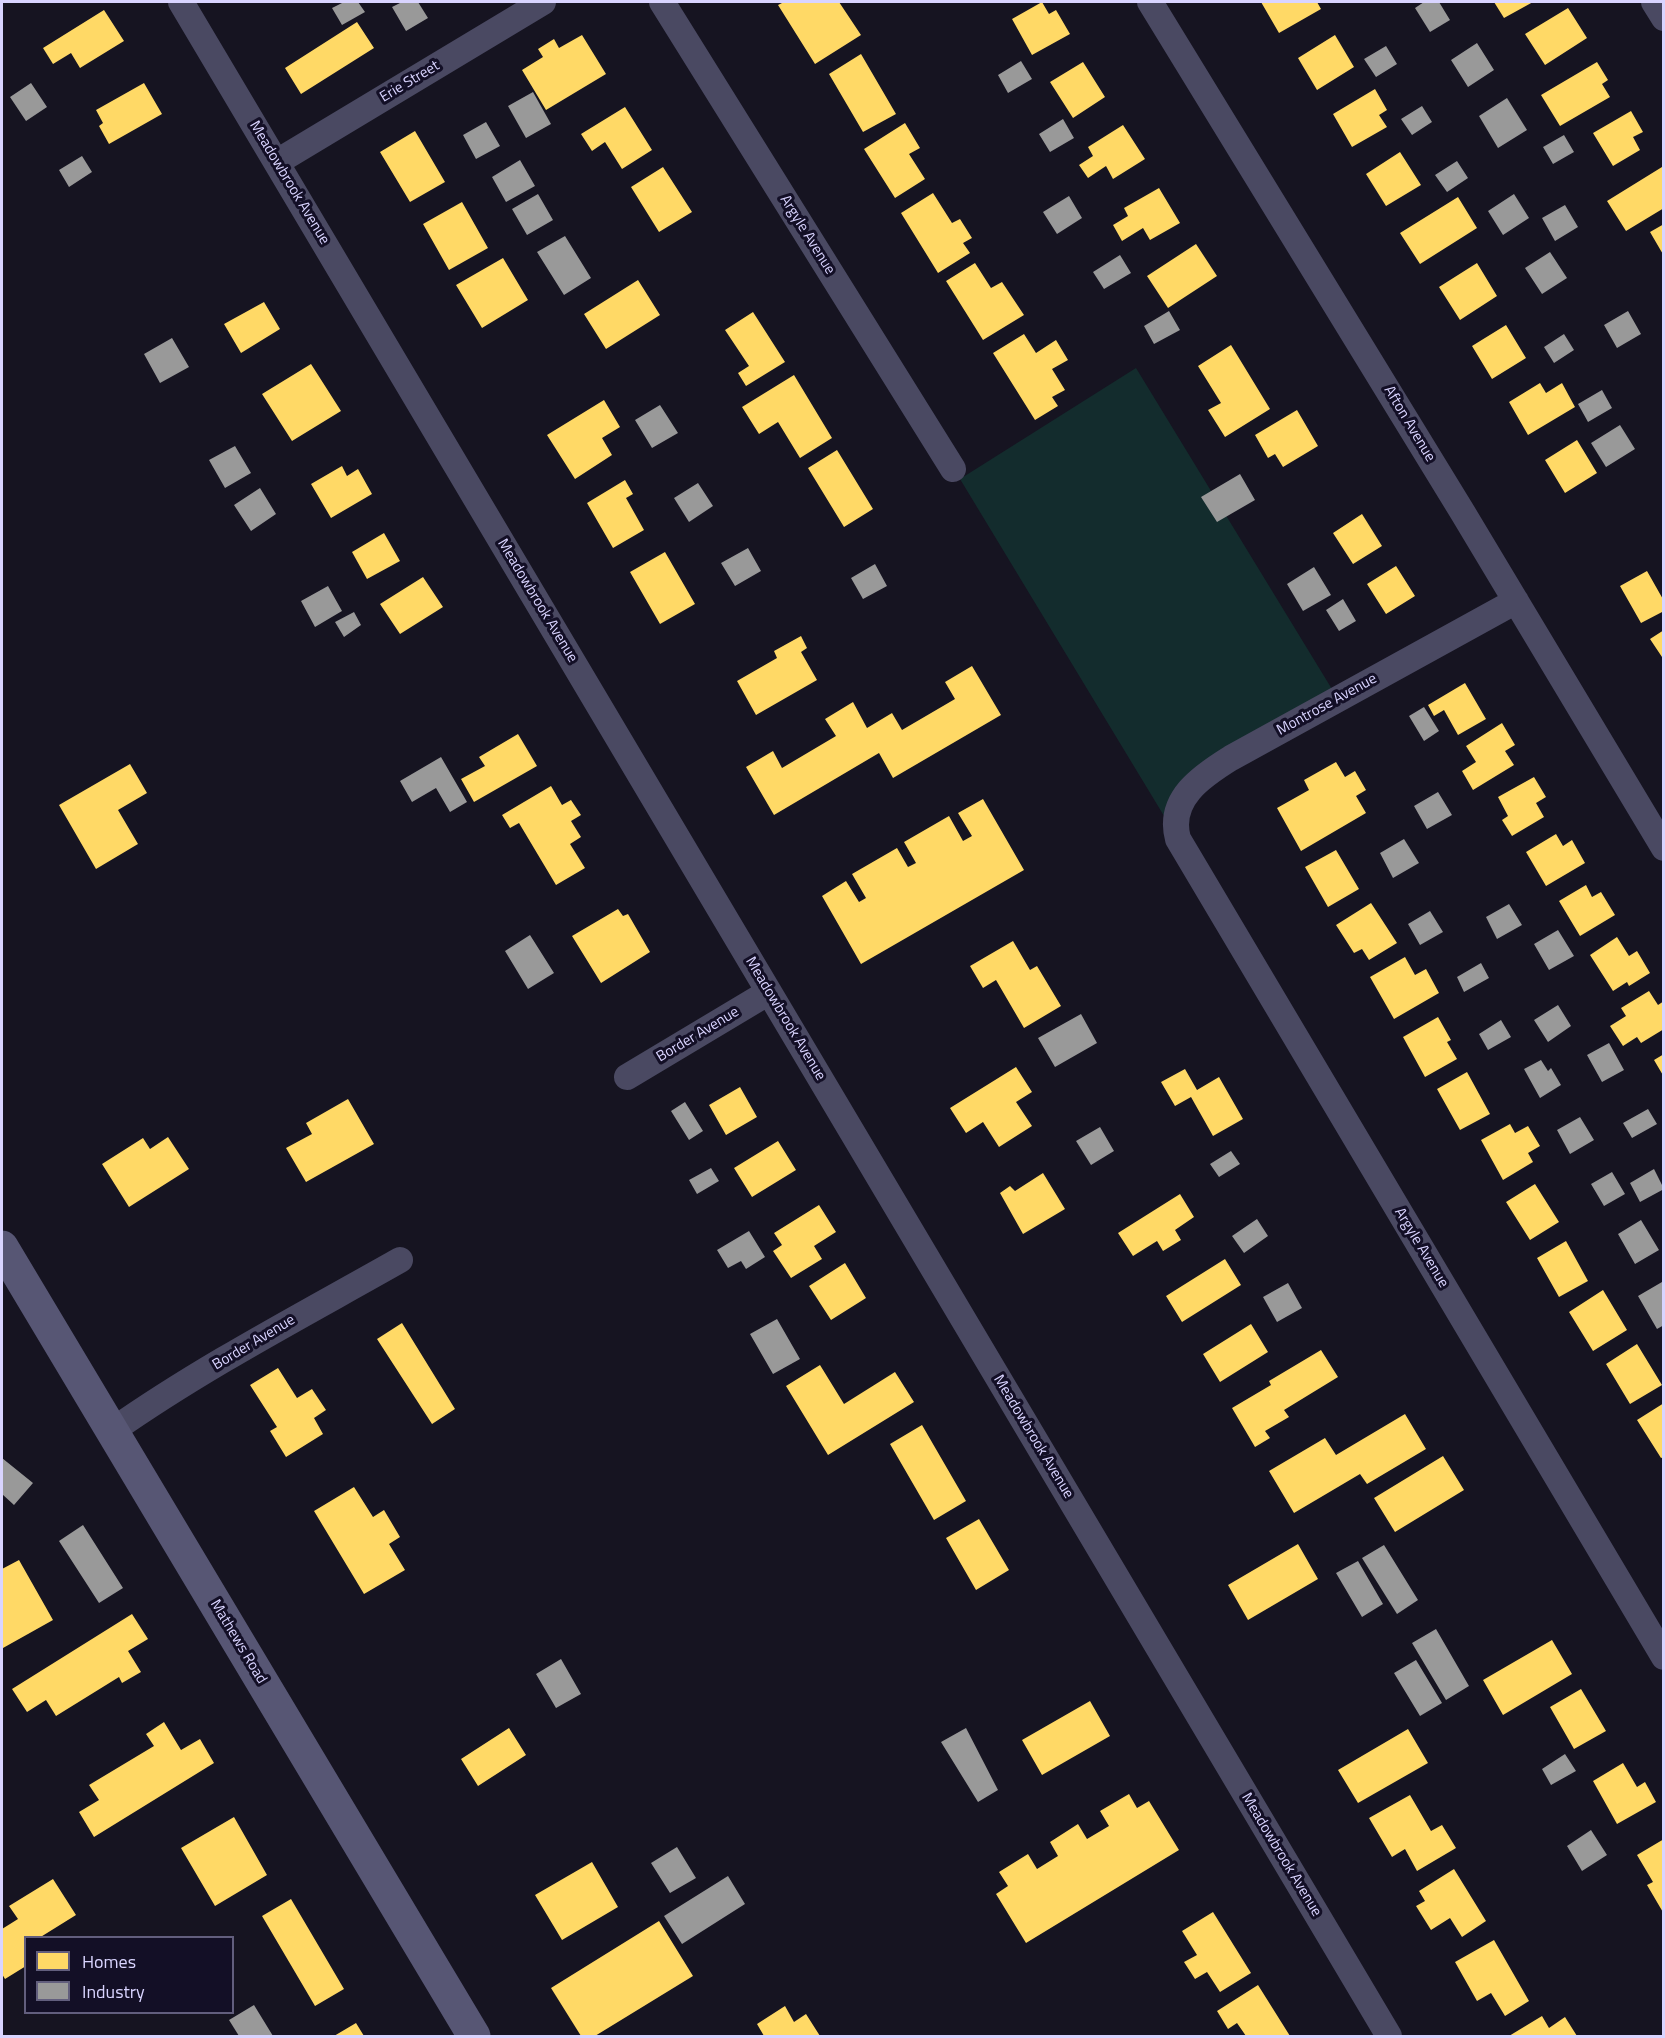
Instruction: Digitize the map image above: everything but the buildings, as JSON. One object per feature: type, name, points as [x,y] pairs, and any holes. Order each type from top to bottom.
[{"type":"street","name":"Meadowbrook Avenue","points":[[182,2],[1389,2037]]},
{"type":"street","name":"Erie Street","points":[[277,162],[543,2]]},
{"type":"street","name":"Argyle Avenue","points":[[662,2],[953,469]]},
{"type":"street","name":"Afton Avenue","points":[[1150,2],[1664,848]]},
{"type":"street","points":[[1653,2],[1664,18]]},
{"type":"street","name":"Montrose Avenue","points":[[1178,839],[1176,819],[1183,796],[1200,778],[1231,758],[1516,601]]},
{"type":"street","name":"Argyle Avenue","points":[[1178,839],[1664,1657]]},
{"type":"street","name":"Border Avenue","points":[[627,1077],[769,992]]},
{"type":"street","name":"Mathews Road","points":[[2,1247],[474,2037]]},
{"type":"street","name":"Border Avenue","points":[[112,1431],[262,1338],[400,1260]]},
{"type":"green space","points":[[1136,368],[1338,699],[1200,778],[1178,839],[960,479]]}]
